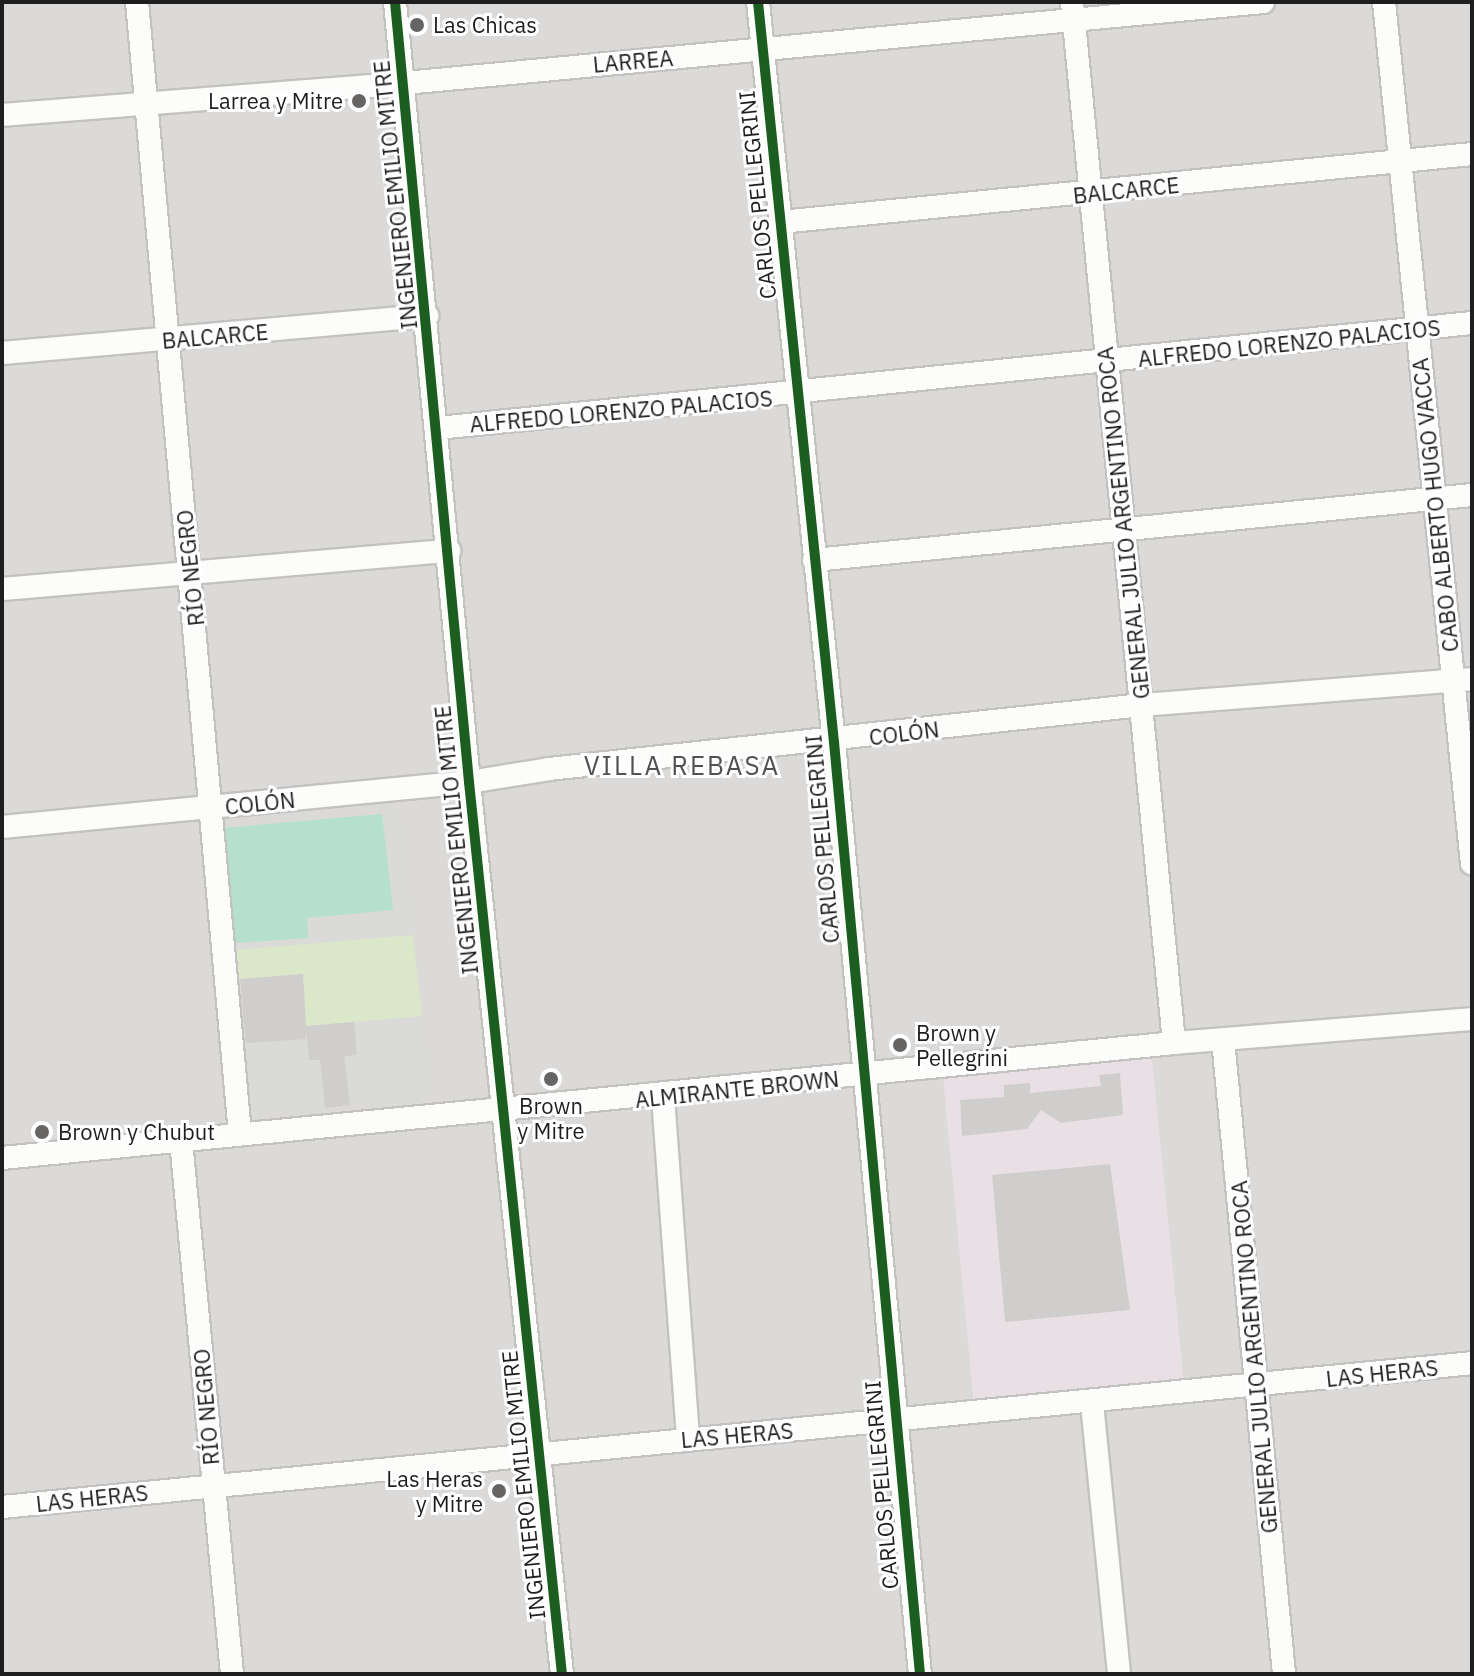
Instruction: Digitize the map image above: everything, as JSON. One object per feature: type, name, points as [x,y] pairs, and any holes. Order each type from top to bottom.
[{"type":"street","name":"RÍO NEGRO","points":[[137,2],[213,808],[240,1134]]},
{"type":"street","name":"INGENIERO EMILIO MITRE","points":[[395,2],[438,428],[469,782],[562,1674]]},
{"type":"street","name":"CARLOS PELLEGRINI","points":[[758,2],[834,742],[920,1674]]},
{"type":"street","name":"LARREA","points":[[2,115],[405,83],[762,49],[1073,11],[1263,2]]},
{"type":"street","name":"CABO ALBERTO HUGO VACCA","points":[[1384,2],[1434,499],[1463,680],[1472,864]]},
{"type":"street","name":"GENERAL JULIO ARGENTINO ROCA","points":[[1073,11],[1087,194],[1108,363],[1174,1043]]},
{"type":"street","name":"BALCARCE","points":[[780,222],[1472,154]]},
{"type":"street","name":"BALCARCE","points":[[2,353],[427,316]]},
{"type":"street","name":"ALFREDO LORENZO PALACIOS","points":[[438,428],[797,395],[1472,323]]},
{"type":"street","points":[[814,560],[1123,532],[1472,495]]},
{"type":"street","points":[[2,589],[449,551]]},
{"type":"street","name":"COLÓN","points":[[2,827],[469,782],[549,769],[834,742],[1142,705],[1463,680]]},
{"type":"street","name":"ALMIRANTE BROWN","points":[[2,1158],[663,1097],[1174,1043],[1472,1019]]},
{"type":"street","name":"GENERAL JULIO ARGENTINO ROCA","points":[[1223,1040],[1284,1674]]},
{"type":"street","points":[[663,1097],[688,1440]]},
{"type":"street","name":"RÍO NEGRO","points":[[181,1141],[232,1674]]},
{"type":"street","name":"LAS HERAS","points":[[2,1507],[1257,1387],[1472,1363]]},
{"type":"street","points":[[1092,1403],[1119,1674]]},
{"type":"shaded area","points":[[2,2],[1472,2],[1472,1674],[2,1674]]},
{"type":"shaded area","points":[[400,812],[430,1097],[256,1114],[249,1107],[224,828]]},
{"type":"shaded area","points":[[1152,1057],[1184,1385],[974,1406],[943,1077]]},
{"type":"green space","points":[[382,814],[393,910],[307,918],[308,938],[234,943],[224,828]]},
{"type":"green space","points":[[413,935],[422,1016],[306,1026],[303,974],[238,979],[235,950]]},
{"type":"building","points":[[303,974],[306,1026],[354,1022],[357,1055],[344,1056],[350,1105],[325,1108],[320,1060],[309,1060],[306,1027],[306,1039],[246,1043],[240,979]]},
{"type":"building","points":[[1120,1073],[1123,1115],[1061,1123],[1041,1110],[1027,1129],[962,1136],[960,1100],[1004,1097],[1004,1085],[1030,1083],[1030,1093],[1101,1086],[1099,1075]]},
{"type":"building","points":[[1110,1164],[1130,1310],[1005,1322],[992,1175]]},
{"type":"cycle path","points":[[395,2],[469,782],[562,1674]]},
{"type":"cycle path","points":[[758,2],[834,742],[920,1674]]},
{"type":"place","name":"Las Chicas","points":[[417,25]]},
{"type":"place","name":"Larrea y Mitre","points":[[359,101]]},
{"type":"place","name":"Brown y Pellegrini","points":[[900,1045]]},
{"type":"place","name":"Brown y Mitre","points":[[551,1079]]},
{"type":"place","name":"Brown y Chubut","points":[[42,1132]]},
{"type":"place","name":"Las Heras y Mitre","points":[[499,1491]]},
{"type":"district","name":"VILLA REBASA","points":[[682,766]]}]
